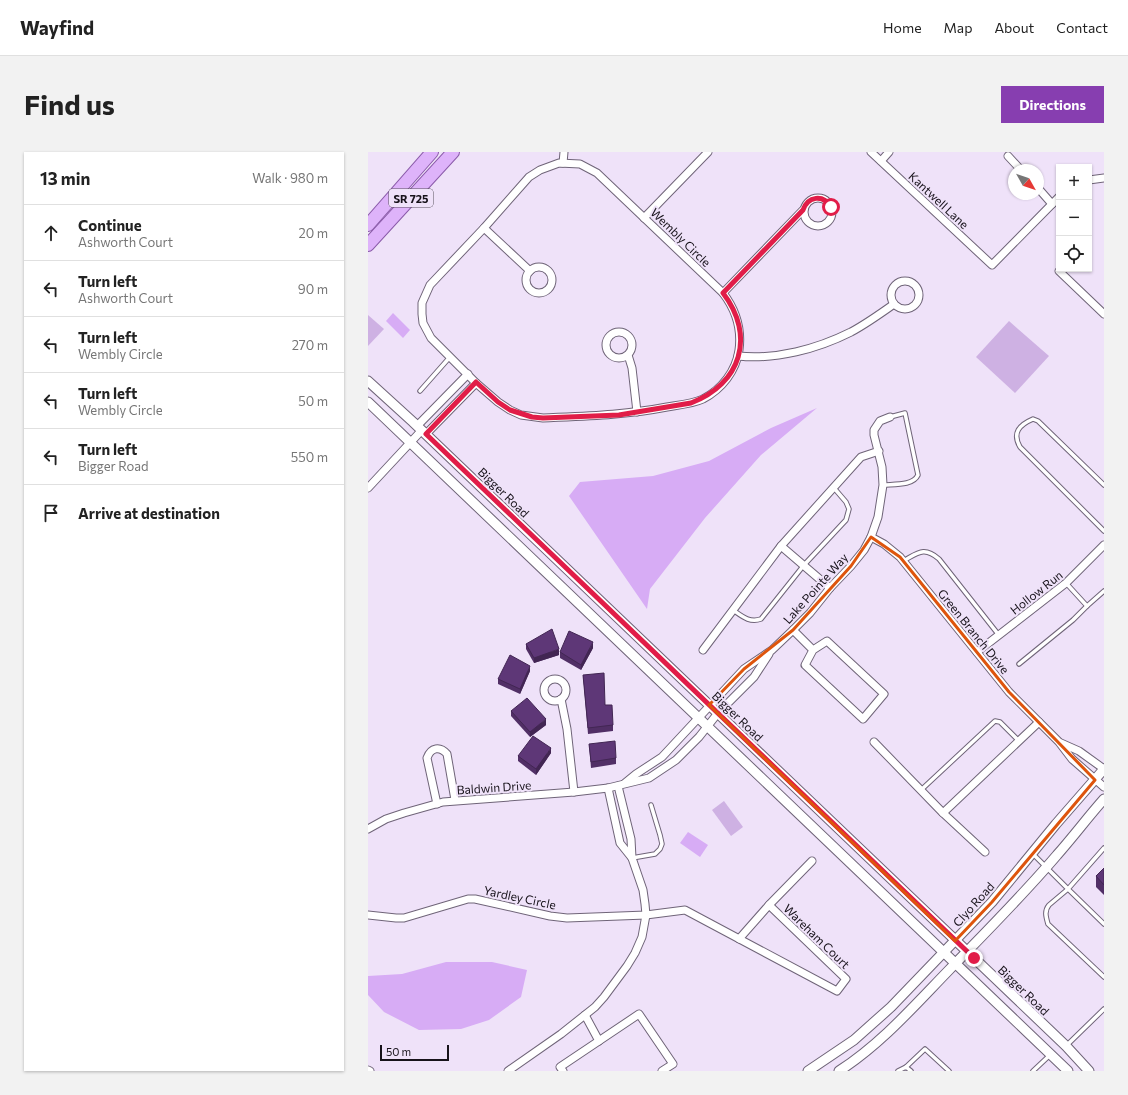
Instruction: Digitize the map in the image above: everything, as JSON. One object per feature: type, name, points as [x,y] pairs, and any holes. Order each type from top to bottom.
[{"type":"main road","name":"SR 725","points":[[368,225],[432,152]]},
{"type":"main road","name":"SR 725","points":[[368,245],[453,152]]},
{"type":"street","points":[[564,152],[564,163]]},
{"type":"street","points":[[644,218],[708,152]]},
{"type":"street","name":"Kantwell Lane","points":[[871,152],[992,265],[1052,204]]},
{"type":"street","points":[[881,161],[889,152]]},
{"type":"street","points":[[1008,156],[1015,164]]},
{"type":"street","name":"Wembly Circle","points":[[564,163],[580,164],[597,173],[644,218],[723,293],[732,304],[737,317],[740,328],[740,342],[738,356],[733,369],[728,378],[720,386],[702,399],[691,403],[619,415],[543,418],[532,417],[510,410],[498,402],[450,357],[426,331],[422,314],[422,303],[430,285],[484,228],[529,177],[540,170],[564,163]]},
{"type":"street","points":[[1092,180],[1104,178]]},
{"type":"street","points":[[1044,195],[1052,204],[1056,200]]},
{"type":"street","points":[[723,293],[803,210],[808,202],[816,198],[821,198],[829,203],[831,207],[831,216],[826,224],[817,226],[808,223],[805,219],[803,210]]},
{"type":"street","points":[[484,228],[530,271]]},
{"type":"street","points":[[1060,272],[1104,314]]},
{"type":"street","points":[[901,281],[910,281],[917,287],[919,291],[918,301],[912,308],[902,309],[894,304],[891,295],[894,286],[897,283],[901,281]]},
{"type":"street","points":[[738,356],[753,358],[787,354],[815,347],[851,332],[894,304]]},
{"type":"street","points":[[628,355],[632,368],[637,412]]},
{"type":"street","points":[[368,488],[422,430],[468,374]]},
{"type":"street","name":"Bigger Road","points":[[368,381],[422,430],[967,951],[1066,1046],[1089,1071]]},
{"type":"street","points":[[422,430],[476,382]]},
{"type":"street","points":[[368,402],[1068,1071]]},
{"type":"street","name":"Lake Pointe Way","points":[[709,705],[744,669],[772,650],[810,613],[864,550],[871,537],[878,518],[883,485],[879,451],[874,430],[880,421],[890,417]]},
{"type":"street","points":[[703,650],[781,546],[861,457],[879,451]]},
{"type":"street","name":"Green Branch Drive","points":[[871,537],[891,549],[903,561],[1009,692],[1059,742],[1072,759],[1104,787]]},
{"type":"street","name":"Hollow Run","points":[[977,652],[998,634],[1066,583],[1104,545]]},
{"type":"street","points":[[781,546],[830,588]]},
{"type":"street","points":[[793,630],[813,650]]},
{"type":"street","points":[[827,641],[884,694],[863,719],[805,666],[813,650],[827,641]]},
{"type":"street","name":"Lake Pointe Way","points":[[707,726],[754,677],[772,650]]},
{"type":"street","points":[[561,699],[567,729],[574,792]]},
{"type":"street","name":"Baldwin Drive","points":[[622,784],[662,758],[709,705]]},
{"type":"street","points":[[942,813],[1039,722]]},
{"type":"street","name":"Baldwin Drive","points":[[368,829],[386,819],[404,813],[455,800],[574,792],[608,788],[637,782],[649,778],[676,760],[699,737],[707,726]]},
{"type":"street","points":[[874,742],[942,813],[985,852]]},
{"type":"street","name":"Green Branch Drive","points":[[1059,742],[1079,751],[1104,769]]},
{"type":"street","points":[[437,804],[427,758],[431,751],[436,748],[444,750],[447,754],[455,800]]},
{"type":"street","name":"Clyo Road","points":[[808,1071],[854,1040],[891,1007],[992,902],[1104,769]]},
{"type":"street","points":[[508,1071],[561,1034],[585,1015],[604,997],[635,953],[642,937],[646,915],[643,890],[632,858],[631,839],[622,784]]},
{"type":"street","points":[[608,788],[620,843],[632,858]]},
{"type":"street","points":[[839,1071],[870,1049],[897,1024],[1047,867],[1104,799]]},
{"type":"street","name":"Wareham Court","points":[[739,939],[769,905],[812,861]]},
{"type":"street","name":"Yardley Circle","points":[[368,915],[404,918],[468,899],[476,899],[550,916],[567,918],[646,915]]},
{"type":"street","name":"Wareham Court","points":[[646,915],[685,910],[837,991],[846,979],[769,905]]},
{"type":"street","points":[[562,1071],[560,1068],[639,1014],[672,1064],[662,1071]]},
{"type":"street","points":[[585,1015],[599,1041]]},
{"type":"lane","points":[[420,390],[450,357]]},
{"type":"lane","points":[[883,485],[911,482],[916,479],[918,475],[904,413],[890,417]]},
{"type":"lane","points":[[1104,485],[1038,421],[1033,419],[1028,421],[1018,430],[1016,440],[1020,447],[1104,531]]},
{"type":"lane","points":[[734,610],[750,621],[761,619],[804,565],[846,520],[849,509],[846,502],[834,488]]},
{"type":"lane","points":[[903,561],[920,551],[926,551],[934,554],[998,634]]},
{"type":"lane","points":[[1066,583],[1086,606]]},
{"type":"lane","points":[[1019,664],[1073,620],[1086,606],[1104,592]]},
{"type":"lane","points":[[920,790],[995,722],[1000,722],[1019,741]]},
{"type":"lane","points":[[632,858],[655,854],[660,849],[662,844],[651,805]]},
{"type":"lane","points":[[1104,848],[1068,889],[1048,904],[1046,908],[1048,924],[1104,977]]},
{"type":"lane","points":[[1032,853],[1104,924]]},
{"type":"lane","points":[[1066,1046],[1104,1009]]},
{"type":"lane","points":[[898,1071],[906,1067],[925,1049],[949,1071]]},
{"type":"lane","points":[[1033,1071],[1051,1054]]},
{"type":"lane","points":[[906,1067],[910,1071]]},
{"type":"highlighted area","points":[[871,537],[900,557],[1009,692],[1095,780],[992,902],[955,941],[709,705],[744,669],[793,630],[851,566]]},
{"type":"shaded area","points":[[393,313],[410,330],[403,338],[386,321]]},
{"type":"shaded area","points":[[368,315],[384,329],[368,346]]},
{"type":"shaded area","points":[[1009,321],[1049,356],[1015,393],[976,357]]},
{"type":"shaded area","points":[[817,408],[761,455],[705,518],[650,589],[647,609],[569,496],[580,482],[653,476],[709,461],[771,428]]},
{"type":"shaded area","points":[[724,801],[743,827],[731,836],[712,810]]},
{"type":"shaded area","points":[[688,832],[708,845],[700,857],[680,843]]},
{"type":"shaded area","points":[[446,962],[492,962],[527,970],[521,997],[489,1020],[461,1029],[419,1030],[384,1012],[368,995],[368,976],[402,974]]},
{"type":"building","points":[[552,629],[559,649],[534,658],[526,644]]},
{"type":"building","points":[[569,631],[593,642],[581,665],[560,652]]},
{"type":"building","points":[[510,655],[530,666],[520,689],[498,679]]},
{"type":"building","points":[[604,673],[605,705],[612,705],[613,725],[588,728],[583,675]]},
{"type":"building","points":[[527,698],[546,719],[530,732],[511,711]]},
{"type":"building","points":[[533,736],[551,748],[536,769],[518,756]]},
{"type":"building","points":[[615,741],[616,758],[591,762],[589,744]]},
{"type":"building","points":[[1104,868],[1104,885],[1096,876]]},
{"type":"route","points":[[831,207],[829,203],[821,198],[811,199],[803,210],[723,293],[732,304],[737,317],[740,328],[740,342],[738,356],[733,369],[728,378],[712,394],[691,403],[619,415],[543,418],[521,415],[510,410],[498,402],[476,382],[426,434],[974,958]]}]
